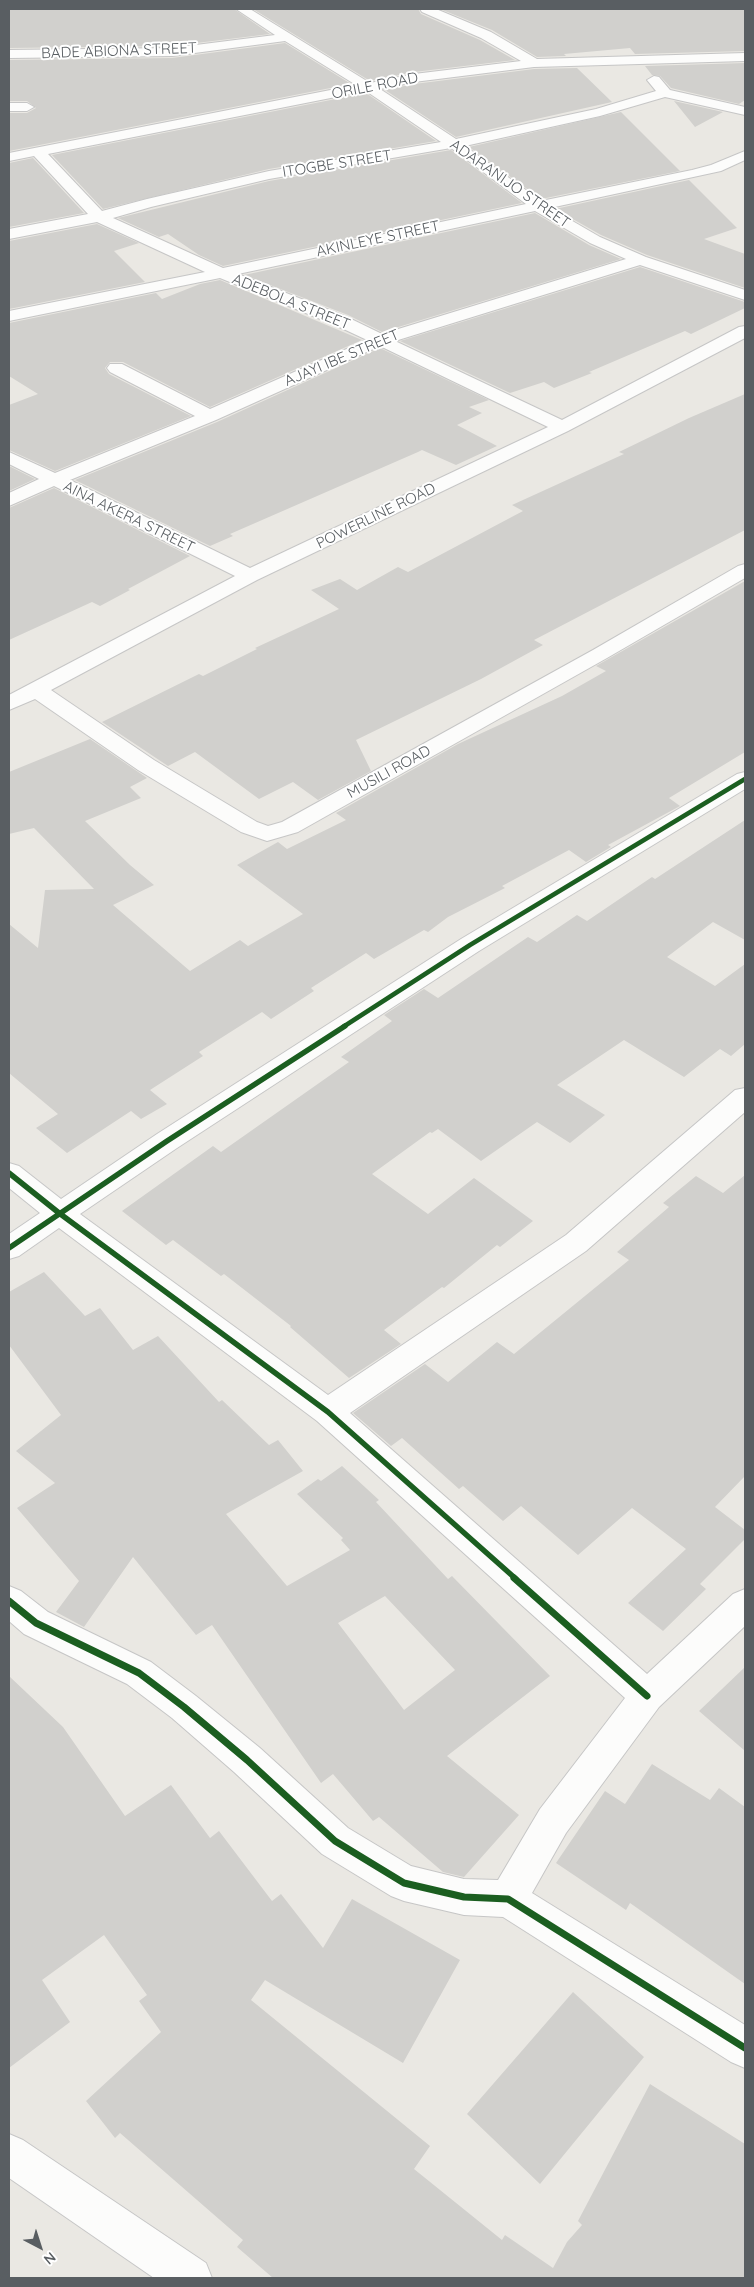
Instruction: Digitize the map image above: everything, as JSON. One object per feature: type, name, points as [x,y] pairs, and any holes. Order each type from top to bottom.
[{"type":"street","name":"ADARANIJO STREET","points":[[242,9],[368,87],[454,144],[539,206],[595,240],[640,260],[745,295]]},
{"type":"street","points":[[426,9],[486,35],[534,63]]},
{"type":"street","name":"BADE ABIONA STREET","points":[[9,54],[172,52],[289,37]]},
{"type":"street","name":"ORILE ROAD","points":[[9,157],[414,78],[534,63],[745,57]]},
{"type":"street","points":[[640,61],[647,73],[665,93],[745,111]]},
{"type":"street","name":"ITOGBE STREET","points":[[9,234],[99,217],[147,203],[269,175],[454,144],[600,112],[665,93]]},
{"type":"street","points":[[9,107],[27,107]]},
{"type":"street","name":"ADEBOLA STREET","points":[[38,152],[99,217],[222,274],[342,321],[562,427]]},
{"type":"street","name":"AKINLEYE STREET","points":[[9,316],[222,274],[420,230],[693,174],[716,168],[745,155]]},
{"type":"street","name":"AJAYI IBE STREET","points":[[9,500],[210,416],[380,340],[640,260]]},
{"type":"street","name":"POWERLINE ROAD","points":[[9,704],[250,576],[562,427],[745,331]]},
{"type":"street","points":[[116,368],[210,416]]},
{"type":"street","name":"AINA AKERA STREET","points":[[9,457],[250,576]]},
{"type":"street","name":"MUSILI ROAD","points":[[36,690],[146,765],[249,827],[267,834],[290,827],[600,654],[745,570]]},
{"type":"street","points":[[9,1248],[59,1213],[470,945],[745,779]]},
{"type":"street","points":[[328,1412],[576,1243],[745,1097]]},
{"type":"street","points":[[9,1173],[59,1213],[328,1412],[647,1696]]},
{"type":"street","points":[[9,1601],[36,1623],[139,1673],[184,1707],[247,1760],[335,1840],[404,1883],[464,1897],[508,1899],[745,2048]]},
{"type":"street","points":[[508,1899],[553,1821],[647,1696],[745,1604]]},
{"type":"street","points":[[9,2154],[191,2278]]},
{"type":"building","points":[[9,9],[234,9],[270,34],[172,46],[9,48]]},
{"type":"building","points":[[253,9],[418,9],[421,14],[480,40],[515,60],[414,72],[370,81]]},
{"type":"building","points":[[440,9],[745,9],[745,51],[635,54],[630,48],[564,54],[566,56],[537,57],[492,30]]},
{"type":"building","points":[[285,43],[351,84],[9,151],[9,113],[27,113],[36,108],[27,101],[9,101],[9,60],[172,58]]},
{"type":"building","points":[[745,63],[745,100],[739,104],[671,88],[660,76],[652,75],[645,66]]},
{"type":"building","points":[[577,68],[612,102],[456,137],[385,90],[414,84],[534,69]]},
{"type":"building","points":[[366,93],[436,141],[269,169],[103,209],[52,155]]},
{"type":"building","points":[[674,101],[723,112],[695,127]]},
{"type":"building","points":[[621,112],[680,171],[541,199],[469,147]]},
{"type":"building","points":[[451,150],[522,203],[223,266],[199,255],[168,234],[159,237],[118,218],[269,181]]},
{"type":"building","points":[[33,158],[84,213],[9,227],[9,163]]},
{"type":"building","points":[[689,180],[737,228],[704,239],[745,254],[745,288],[647,255],[601,235],[555,209]]},
{"type":"building","points":[[535,213],[589,245],[621,259],[382,332],[348,315],[244,275]]},
{"type":"building","points":[[97,224],[139,243],[114,251],[145,282],[9,309],[9,241]]},
{"type":"building","points":[[640,267],[745,302],[745,308],[691,334],[685,331],[554,388],[544,382],[510,393],[400,341]]},
{"type":"building","points":[[220,280],[362,340],[210,407],[123,362],[110,362],[105,368],[109,374],[191,416],[55,471],[9,450],[9,405],[38,394],[9,376],[9,323],[156,293],[162,299],[200,284]]},
{"type":"building","points":[[380,348],[489,400],[469,407],[482,413],[457,425],[497,446],[456,465],[422,450],[230,534],[233,536],[210,546],[75,480],[217,422]]},
{"type":"building","points":[[745,394],[745,530],[534,640],[543,645],[481,679],[356,740],[371,771],[318,800],[293,782],[259,799],[195,752],[168,766],[102,722],[199,674],[203,676],[257,649],[255,648],[339,609],[311,590],[340,579],[357,590],[398,567],[408,572],[523,511],[512,505],[624,454],[619,452],[689,418]]},
{"type":"building","points":[[9,466],[35,479],[9,491]]},
{"type":"building","points":[[54,488],[190,556],[100,606],[92,602],[9,640],[9,508]]},
{"type":"building","points":[[745,581],[745,752],[669,798],[680,806],[608,845],[611,847],[586,862],[569,850],[502,886],[505,888],[448,917],[428,932],[424,930],[374,959],[366,953],[311,988],[314,991],[271,1019],[262,1012],[199,1052],[203,1056],[150,1090],[167,1104],[141,1119],[131,1111],[67,1153],[36,1128],[58,1114],[9,1073],[9,924],[38,948],[45,890],[94,889],[34,828],[9,834],[9,772],[90,739],[147,778],[130,787],[141,798],[85,821],[130,865],[154,885],[113,905],[190,971],[240,940],[248,946],[303,914],[237,865],[278,842],[287,849],[346,820],[336,813],[458,744],[562,696],[606,671],[596,666]]},
{"type":"building","points":[[745,820],[745,940],[713,922],[667,957],[715,986],[745,964],[745,1044],[731,1056],[720,1049],[684,1077],[624,1040],[557,1085],[605,1115],[570,1143],[537,1122],[481,1161],[438,1129],[432,1133],[430,1132],[372,1174],[428,1214],[474,1178],[533,1221],[500,1247],[497,1245],[444,1288],[442,1287],[384,1330],[401,1344],[349,1378],[291,1326],[224,1274],[221,1276],[173,1240],[166,1245],[122,1211],[213,1146],[221,1152],[349,1062],[341,1057],[392,1021],[384,1015],[424,989],[438,998],[528,937],[537,942],[577,915],[587,921],[652,877],[655,879]]},
{"type":"building","points":[[745,1175],[745,1476],[715,1507],[745,1530],[745,1539],[700,1584],[706,1589],[663,1631],[628,1603],[686,1549],[632,1508],[578,1555],[521,1506],[503,1521],[463,1486],[459,1489],[402,1438],[391,1446],[353,1413],[425,1364],[448,1382],[497,1342],[514,1354],[629,1260],[617,1252],[669,1207],[663,1203],[696,1176],[723,1193]]},
{"type":"building","points":[[44,1272],[85,1316],[100,1308],[133,1350],[158,1336],[219,1402],[222,1400],[269,1445],[278,1440],[303,1471],[226,1514],[287,1586],[350,1550],[341,1540],[343,1538],[297,1494],[318,1479],[321,1481],[342,1466],[379,1500],[376,1502],[448,1579],[452,1576],[550,1676],[447,1756],[519,1815],[464,1877],[443,1872],[379,1817],[373,1821],[333,1774],[321,1783],[212,1625],[196,1635],[133,1557],[84,1627],[56,1612],[79,1581],[17,1508],[55,1483],[16,1451],[61,1415],[9,1345],[9,1292]],"holes":[[[385,1596],[455,1670],[404,1710],[338,1623]]]},
{"type":"building","points":[[745,1667],[745,1751],[699,1711]]},
{"type":"building","points":[[9,1676],[63,1727],[125,1816],[171,1785],[210,1838],[219,1831],[272,1901],[281,1894],[323,1948],[352,1899],[460,1960],[403,2063],[265,1980],[251,2000],[430,2146],[414,2169],[502,2240],[505,2235],[553,2268],[567,2242],[582,2225],[578,2221],[650,2084],[745,2144],[745,2278],[273,2278],[237,2247],[243,2240],[120,2133],[115,2138],[86,2101],[161,2032],[139,2001],[147,1995],[104,1935],[42,1980],[70,2022],[9,2068]]},
{"type":"building","points":[[652,1764],[710,1800],[719,1788],[745,1807],[745,1984],[630,1903],[626,1910],[556,1863],[605,1791],[625,1804]]},
{"type":"building","points":[[573,1992],[644,2057],[540,2184],[467,2114]]},
{"type":"cycle path","points":[[9,1248],[167,1141],[470,945],[745,779]]},
{"type":"cycle path","points":[[9,1173],[59,1213],[328,1412],[647,1696]]},
{"type":"cycle path","points":[[9,1601],[36,1623],[139,1673],[184,1707],[247,1760],[335,1841],[404,1883],[464,1897],[508,1899],[745,2048]]}]
